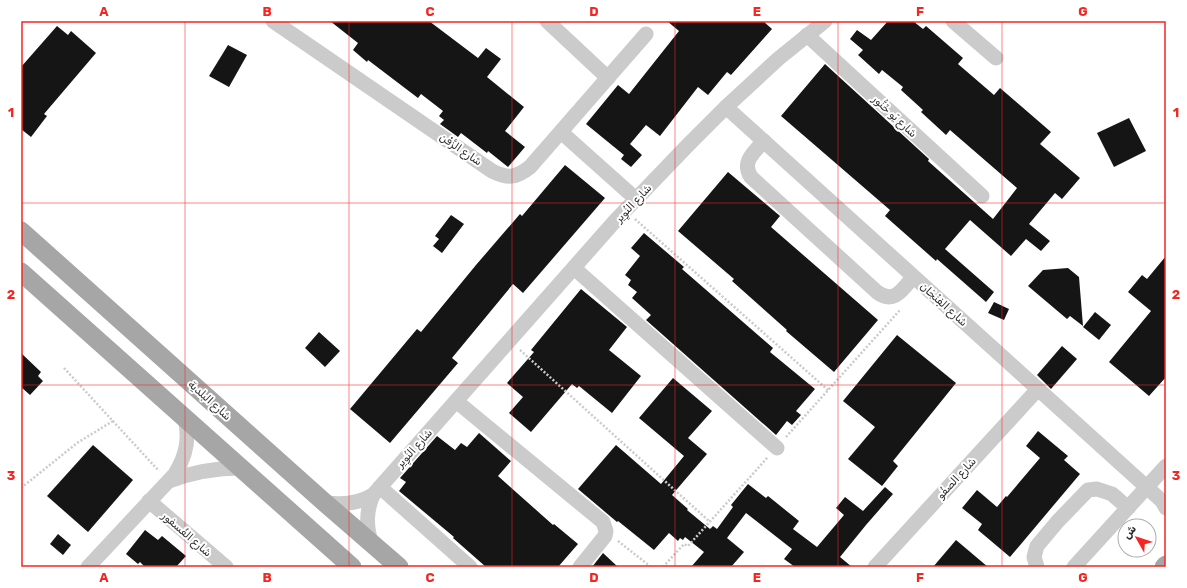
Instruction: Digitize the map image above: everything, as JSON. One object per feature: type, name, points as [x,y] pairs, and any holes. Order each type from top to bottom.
[{"type":"main road","name":"شارع البلدية","points":[[21,231],[324,502],[399,567]]},
{"type":"main road","points":[[21,272],[352,567]]},
{"type":"street","name":"شارع الزَّفْن","points":[[273,21],[501,176],[512,177],[521,174],[530,166],[646,34]]},
{"type":"street","points":[[547,21],[608,78]]},
{"type":"street","name":"شارع النُوِير","points":[[324,502],[344,505],[364,500],[376,491],[636,199],[726,107],[778,59],[825,21]]},
{"type":"street","points":[[953,21],[996,58]]},
{"type":"street","name":"شارع يَو خَنُّور","points":[[807,35],[982,196]]},
{"type":"street","name":"شارع الفِنْجَان","points":[[726,107],[1165,504]]},
{"type":"street","points":[[561,132],[636,199]]},
{"type":"street","points":[[764,141],[748,160],[748,172],[751,177],[877,292],[887,298],[894,297],[899,294],[913,277]]},
{"type":"street","points":[[574,268],[777,448]]},
{"type":"street","name":"شارع الصفُو","points":[[875,567],[1038,389]]},
{"type":"street","points":[[456,401],[603,522],[606,531],[602,541],[580,567]]},
{"type":"street","points":[[88,567],[175,474],[184,457],[188,438],[185,418]]},
{"type":"street","points":[[1074,567],[1166,466]]},
{"type":"street","points":[[169,481],[204,470],[241,468]]},
{"type":"street","points":[[1037,567],[1034,557],[1037,546],[1058,521],[1088,490],[1097,489],[1108,492],[1128,508]]},
{"type":"street","points":[[376,491],[470,567]]},
{"type":"street","name":"شارع النُوِير","points":[[371,542],[366,523],[367,513],[376,491]]},
{"type":"street","name":"شارع الفُسفور","points":[[149,501],[226,567]]},
{"type":"path","points":[[625,211],[828,390]]},
{"type":"path","points":[[663,567],[684,544],[688,546],[902,308]]},
{"type":"path","points":[[510,340],[710,522]]},
{"type":"path","points":[[64,368],[169,481]]},
{"type":"path","points":[[21,488],[77,443],[113,421]]},
{"type":"path","points":[[606,531],[650,567]]},
{"type":"building","points":[[330,21],[429,21],[478,58],[486,48],[501,59],[487,77],[524,107],[505,131],[525,147],[508,167],[488,151],[487,153],[461,133],[458,137],[440,124],[444,120],[439,116],[443,111],[421,94],[418,98],[368,60],[367,62],[353,50],[358,43]]},
{"type":"building","points":[[667,21],[763,21],[772,29],[731,75],[727,72],[708,95],[698,87],[660,136],[646,125],[630,144],[642,155],[631,167],[621,159],[624,155],[586,124],[618,85],[629,94],[679,31]]},
{"type":"building","points":[[888,21],[913,21],[923,29],[926,26],[963,58],[958,64],[994,95],[1000,88],[1051,132],[1040,144],[1080,178],[1062,199],[1055,193],[1029,224],[1050,241],[1041,251],[1026,239],[1011,256],[970,220],[945,249],[994,292],[986,302],[885,216],[890,210],[781,116],[825,64],[929,159],[928,161],[993,219],[1017,188],[950,130],[946,135],[921,112],[923,110],[901,90],[903,87],[882,70],[879,74],[858,55],[863,50],[850,39],[857,30],[871,40]]},
{"type":"building","points":[[57,26],[68,35],[71,31],[96,53],[44,114],[47,116],[31,137],[21,129],[21,67]]},
{"type":"building","points":[[228,45],[247,55],[229,87],[209,76]]},
{"type":"building","points":[[1129,118],[1146,151],[1114,167],[1097,133]]},
{"type":"building","points":[[565,165],[605,198],[523,293],[513,284],[452,358],[458,363],[390,443],[350,409],[417,329],[421,332],[476,265],[520,214],[522,216]]},
{"type":"building","points":[[728,172],[780,216],[771,227],[878,320],[834,372],[786,331],[787,330],[732,281],[734,279],[678,231]]},
{"type":"building","points":[[451,215],[464,224],[442,253],[433,246],[439,239],[435,236]]},
{"type":"building","points":[[644,233],[684,267],[682,269],[773,348],[770,352],[815,389],[796,411],[801,415],[792,425],[787,421],[776,435],[646,320],[651,315],[632,298],[637,292],[628,285],[631,280],[625,275],[640,256],[631,248]]},
{"type":"building","points":[[1166,256],[1166,377],[1149,396],[1109,362],[1151,311],[1128,292],[1142,275],[1147,279]]},
{"type":"building","points":[[1068,268],[1079,277],[1083,326],[1070,316],[1067,319],[1028,286],[1043,270]]},
{"type":"building","points":[[581,289],[627,327],[609,350],[641,376],[612,413],[579,386],[577,388],[572,384],[531,432],[509,413],[523,397],[507,383],[534,352],[531,350]]},
{"type":"building","points":[[994,302],[1009,309],[1004,320],[988,313]]},
{"type":"building","points":[[1095,312],[1111,325],[1099,340],[1083,327]]},
{"type":"building","points":[[319,332],[340,351],[325,367],[305,348]]},
{"type":"building","points":[[897,335],[956,383],[893,461],[898,466],[882,486],[848,459],[875,427],[843,401]]},
{"type":"building","points":[[1062,346],[1077,359],[1051,389],[1037,375]]},
{"type":"building","points":[[21,353],[41,372],[38,376],[43,381],[30,395],[21,387]]},
{"type":"building","points":[[673,378],[712,411],[688,438],[707,454],[672,495],[710,529],[713,526],[717,529],[733,507],[731,505],[748,484],[766,498],[768,496],[799,521],[793,529],[817,547],[844,515],[836,508],[845,497],[863,511],[885,487],[893,494],[840,557],[852,567],[795,567],[784,559],[792,549],[746,513],[727,538],[744,552],[731,567],[691,567],[704,552],[685,537],[683,540],[680,538],[678,541],[669,533],[654,550],[618,521],[617,522],[578,489],[616,445],[661,484],[684,456],[639,418]]},
{"type":"building","points":[[1038,431],[1068,456],[1064,460],[1080,474],[1010,557],[978,530],[982,524],[962,508],[977,490],[997,507],[1006,496],[1007,497],[1040,458],[1026,446]]},
{"type":"building","points":[[479,433],[511,461],[498,476],[553,525],[554,524],[578,544],[558,567],[486,567],[453,538],[454,537],[399,491],[406,482],[400,478],[437,436],[455,450],[461,443],[467,447]]},
{"type":"building","points":[[93,445],[133,480],[88,532],[47,496]]},
{"type":"building","points":[[145,530],[158,540],[162,536],[186,556],[176,567],[145,567],[140,562],[138,564],[126,554]]},
{"type":"building","points":[[58,534],[71,545],[63,555],[50,544]]},
{"type":"building","points":[[956,540],[988,567],[933,567]]},
{"type":"building","points":[[603,553],[618,567],[592,567]]}]
